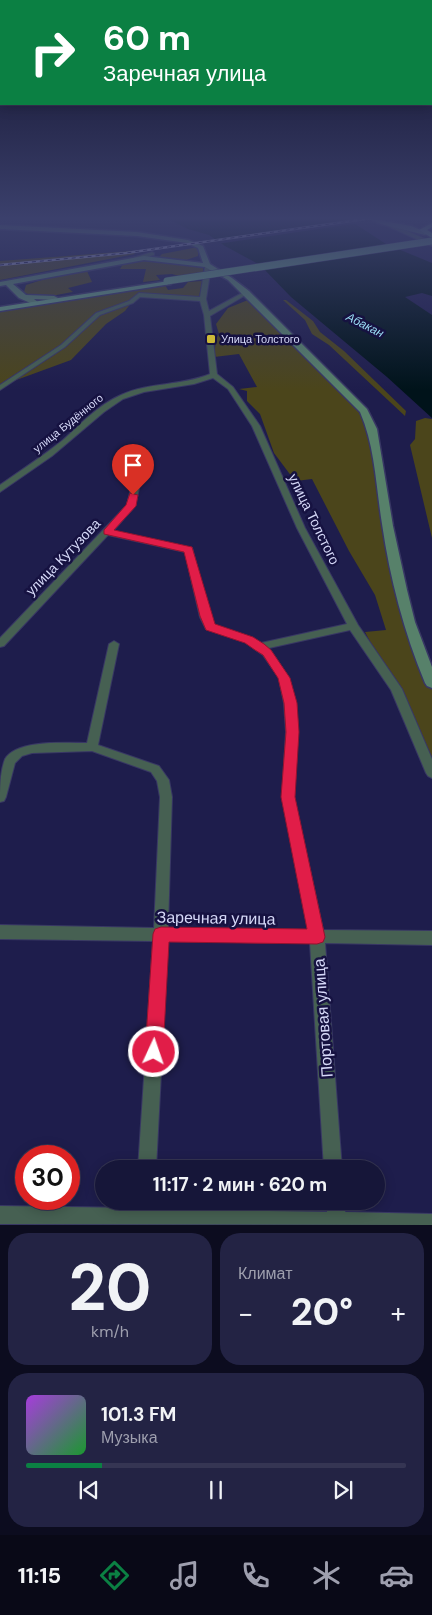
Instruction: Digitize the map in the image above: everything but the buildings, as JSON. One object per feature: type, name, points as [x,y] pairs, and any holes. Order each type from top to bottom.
[{"type":"main road","points":[[0,307],[213,275]]},
{"type":"main road","points":[[33,302],[168,282]]},
{"type":"street","points":[[4,284],[50,275]]},
{"type":"street","points":[[207,275],[203,299],[207,315],[214,375]]},
{"type":"street","points":[[224,275],[246,293],[364,411],[372,429],[397,578],[407,621],[432,684]]},
{"type":"street","points":[[4,284],[33,302]]},
{"type":"street","points":[[207,315],[246,293]]},
{"type":"street","points":[[0,388],[63,346],[98,314],[131,302],[139,295],[203,299]]},
{"type":"street","points":[[22,296],[54,298]]},
{"type":"street","name":"улица Будённого","points":[[0,489],[57,448],[101,409],[115,400],[147,388],[195,382],[214,375]]},
{"type":"street","name":"улица Толстого","points":[[214,375],[231,388],[256,426],[301,528],[353,626],[396,689],[432,773]]},
{"type":"street","name":"улица Кутузова","points":[[0,644],[131,506],[136,484]]},
{"type":"street","name":"Портовая улица","points":[[107,532],[188,550],[205,616],[210,627],[249,640],[260,647],[267,652],[284,678],[290,703],[292,732],[288,797],[317,937],[332,1160]]},
{"type":"street","points":[[260,647],[353,626]]},
{"type":"street","points":[[92,747],[114,644]]},
{"type":"street","points":[[0,797],[2,783],[10,761],[18,753],[32,749],[92,747],[110,755],[139,762],[155,769],[163,780],[166,796],[161,934],[148,1160]]},
{"type":"street","name":"Заречная улица","points":[[0,932],[432,938]]},
{"type":"street","points":[[336,1210],[337,1223]]},
{"type":"street","points":[[0,1215],[144,1215],[337,1223],[432,1223]]},
{"type":"shaded area","points":[[0,275],[25,275],[0,280]]},
{"type":"shaded area","points":[[65,275],[89,275],[92,282],[68,288],[73,292],[55,295],[35,296],[24,292],[26,285]]},
{"type":"shaded area","points":[[145,275],[156,275],[160,280],[143,282]]},
{"type":"shaded area","points":[[202,281],[199,297],[138,294],[125,311],[106,324],[71,360],[0,386],[0,311],[165,285],[168,290],[183,288],[188,282]]},
{"type":"shaded area","points":[[248,300],[258,301],[372,420],[378,484],[392,516],[391,540],[416,642],[432,670],[432,760],[365,632],[386,630],[375,595],[349,551],[312,479],[288,482],[292,477],[274,453],[260,414],[247,401],[247,391],[239,389],[257,387],[239,354],[214,357],[216,339],[219,334],[216,324],[228,308]]},
{"type":"shaded area","points":[[283,300],[286,300],[313,321],[320,332],[344,351],[406,411],[405,416],[329,345],[312,334],[305,320]]},
{"type":"shaded area","points":[[425,418],[432,419],[432,538],[410,445],[415,439],[416,421]]},
{"type":"water","name":"Абакан","points":[[270,275],[432,275],[432,296],[422,293],[405,297],[432,315],[432,418],[387,377],[291,297]]},
{"type":"place","name":"Улица Толстого","points":[[211,339]]},
{"type":"route","points":[[133,495],[131,506],[107,532],[188,550],[205,616],[210,627],[249,640],[260,647],[267,652],[284,678],[290,703],[292,732],[288,797],[317,937],[161,934],[154,1052]]}]
